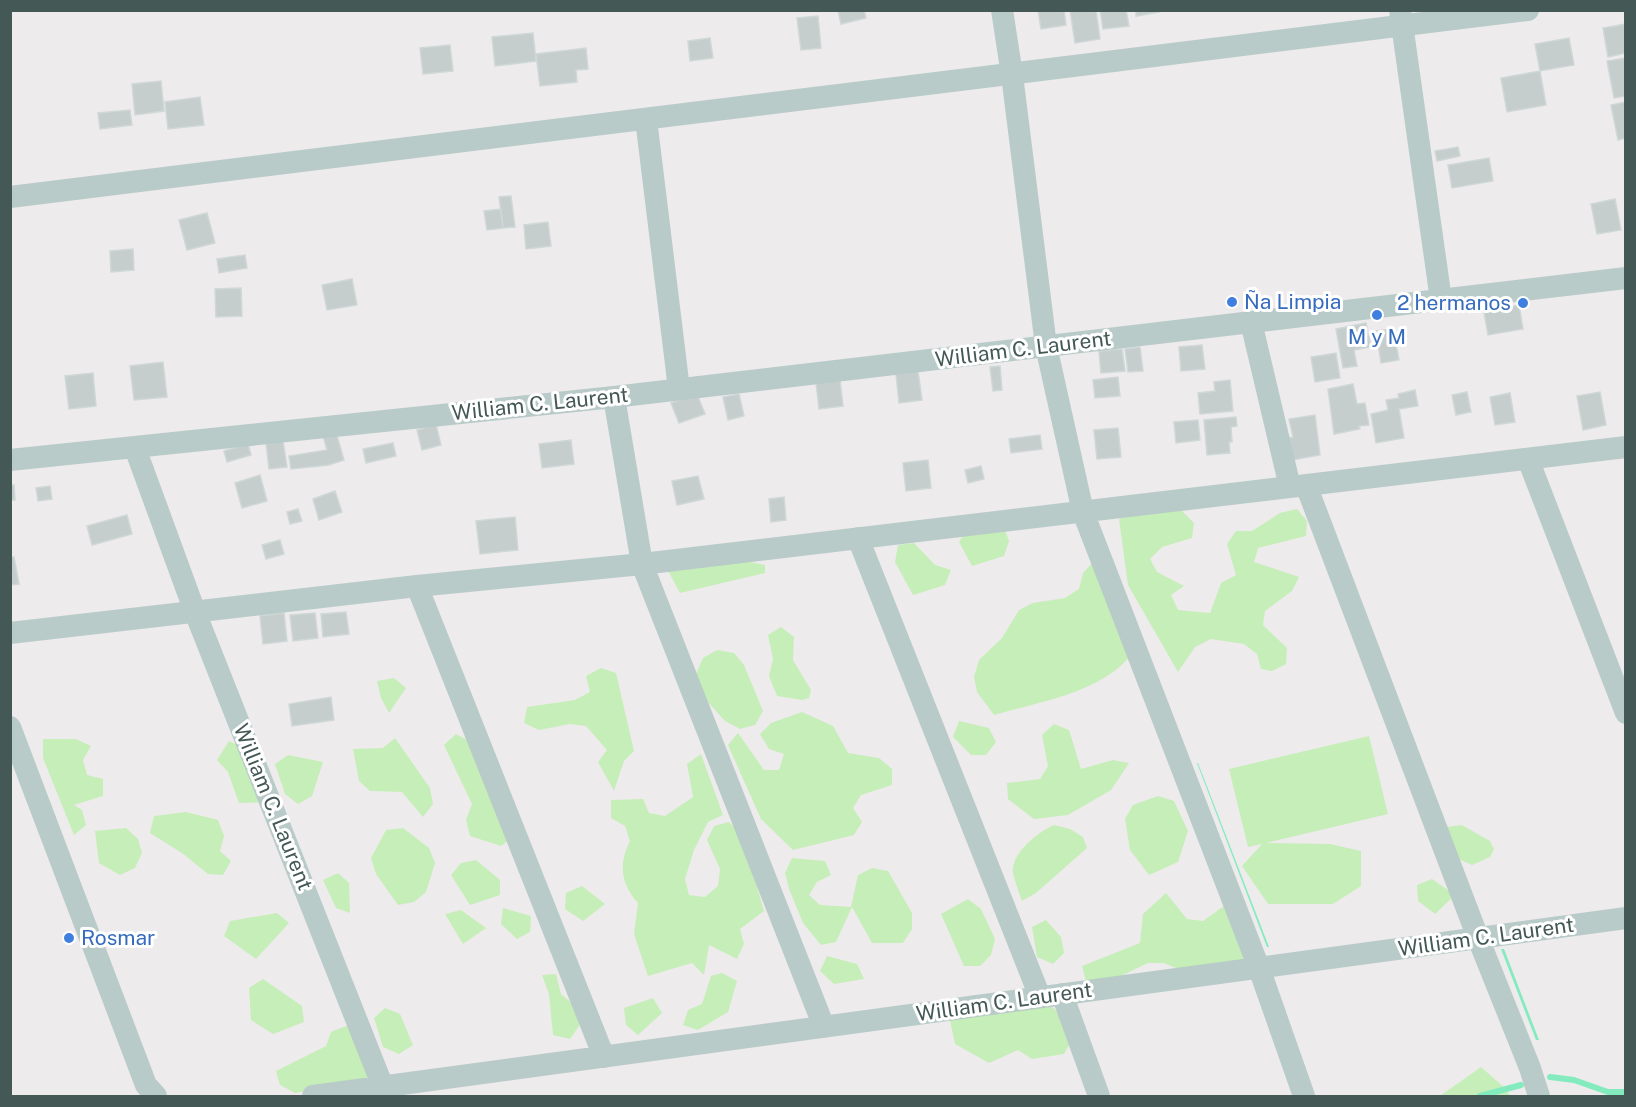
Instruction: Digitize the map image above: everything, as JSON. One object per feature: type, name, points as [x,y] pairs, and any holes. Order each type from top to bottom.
[{"type":"street","points":[[1002,10],[1046,346],[1083,512],[1259,968],[1304,1096]]},
{"type":"street","points":[[10,197],[1012,75],[1401,18],[1528,10]]},
{"type":"street","points":[[1401,18],[1441,300]]},
{"type":"street","points":[[646,119],[680,389]]},
{"type":"street","name":"William C. Laurent","points":[[398,1089],[195,612],[135,448],[614,397],[1626,279]]},
{"type":"street","points":[[1251,322],[1298,486],[1530,1068],[1539,1096]]},
{"type":"street","points":[[614,397],[642,564],[824,1027]]},
{"type":"street","points":[[10,633],[417,586],[642,564],[1626,447]]},
{"type":"street","points":[[10,460],[135,448]]},
{"type":"street","points":[[1528,459],[1626,713]]},
{"type":"street","points":[[858,538],[1040,998]]},
{"type":"street","points":[[417,586],[604,1057]]},
{"type":"street","points":[[10,727],[146,1085],[156,1096]]},
{"type":"street","name":"William C. Laurent","points":[[313,1096],[398,1089],[604,1057],[1626,918]]},
{"type":"street","points":[[1062,994],[1099,1096]]},
{"type":"shaded area","points":[[1166,507],[1182,511],[1194,523],[1192,538],[1162,547],[1150,559],[1157,572],[1184,586],[1171,595],[1178,610],[1210,613],[1221,583],[1236,575],[1227,544],[1236,531],[1252,531],[1280,513],[1297,509],[1307,521],[1306,536],[1258,548],[1254,562],[1299,577],[1292,591],[1265,611],[1263,625],[1287,648],[1286,664],[1272,671],[1261,669],[1257,654],[1244,644],[1211,639],[1195,647],[1178,672],[1128,585],[1119,519]]},
{"type":"shaded area","points":[[1003,525],[1009,541],[1004,556],[972,566],[959,542],[968,527]]},
{"type":"shaded area","points":[[914,543],[935,565],[951,570],[945,585],[913,595],[895,562],[898,545]]},
{"type":"shaded area","points":[[699,552],[765,565],[765,573],[680,593],[667,569]]},
{"type":"shaded area","points":[[1094,561],[1134,651],[1106,677],[1089,686],[1051,700],[994,715],[977,692],[974,677],[979,660],[1002,638],[1019,610],[1033,603],[1065,598],[1079,589],[1083,573]]},
{"type":"shaded area","points":[[781,627],[794,637],[793,660],[811,690],[809,698],[802,700],[777,696],[769,676],[773,659],[768,635]]},
{"type":"shaded area","points":[[717,650],[734,653],[744,665],[763,711],[755,725],[740,729],[725,721],[697,690],[696,674],[703,658]]},
{"type":"shaded area","points":[[601,668],[616,673],[634,751],[624,761],[614,791],[598,762],[607,750],[586,726],[570,724],[539,730],[524,723],[527,707],[575,700],[590,692],[586,676]]},
{"type":"shaded area","points":[[394,678],[406,688],[389,713],[381,698],[377,681]]},
{"type":"shaded area","points":[[802,712],[833,726],[848,753],[879,758],[892,769],[892,785],[861,795],[853,808],[862,822],[854,835],[793,850],[761,819],[728,745],[738,733],[764,770],[779,770],[784,754],[769,749],[760,734],[771,723]]},
{"type":"shaded area","points":[[959,721],[989,728],[996,742],[986,755],[971,755],[953,737]]},
{"type":"shaded area","points":[[1054,724],[1069,730],[1081,769],[1113,760],[1129,763],[1111,790],[1068,815],[1034,819],[1008,799],[1007,783],[1040,779],[1048,766],[1042,735]]},
{"type":"shaded area","points":[[456,734],[471,742],[514,836],[501,846],[470,836],[466,820],[472,804],[444,745]]},
{"type":"shaded area","points":[[1369,736],[1388,814],[1266,843],[1330,844],[1361,851],[1361,886],[1333,904],[1268,904],[1242,866],[1262,844],[1248,847],[1229,769]]},
{"type":"shaded area","points":[[395,738],[430,788],[433,804],[423,817],[402,792],[370,791],[359,781],[353,749],[383,748]]},
{"type":"shaded area","points":[[43,739],[76,739],[91,746],[83,760],[87,775],[103,779],[103,796],[74,805],[82,810],[86,825],[74,835],[43,758]]},
{"type":"shaded area","points":[[229,741],[244,748],[270,802],[239,803],[228,772],[217,760]]},
{"type":"shaded area","points":[[701,754],[723,815],[708,822],[694,850],[685,879],[689,895],[705,897],[718,886],[720,869],[707,840],[714,826],[729,822],[741,833],[764,911],[740,929],[744,944],[737,959],[709,945],[704,975],[692,963],[648,976],[634,934],[638,903],[628,889],[623,874],[624,858],[630,841],[625,826],[611,818],[611,800],[643,799],[649,813],[665,816],[693,797],[687,764]]},
{"type":"shaded area","points":[[288,755],[323,762],[312,796],[298,804],[285,794],[275,764]]},
{"type":"shaded area","points":[[1198,763],[1269,947],[1267,947]]},
{"type":"shaded area","points":[[1158,796],[1174,801],[1188,831],[1178,862],[1149,875],[1130,850],[1125,819],[1133,805]]},
{"type":"shaded area","points":[[186,812],[218,820],[224,836],[220,851],[231,861],[223,875],[208,874],[182,853],[150,833],[154,816]]},
{"type":"shaded area","points":[[1054,825],[1070,829],[1083,837],[1087,848],[1036,893],[1022,901],[1013,873],[1016,858],[1026,844]]},
{"type":"shaded area","points":[[1462,825],[1490,841],[1494,849],[1490,857],[1472,865],[1445,853],[1447,827]]},
{"type":"shaded area","points":[[126,828],[138,839],[142,853],[135,868],[120,875],[99,863],[95,831]]},
{"type":"shaded area","points":[[403,828],[429,848],[435,863],[426,892],[414,902],[398,905],[376,874],[371,858],[386,830]]},
{"type":"shaded area","points":[[792,858],[825,861],[831,875],[817,882],[809,895],[820,905],[851,907],[858,875],[872,868],[888,871],[912,913],[912,929],[903,943],[872,943],[852,907],[836,942],[821,945],[803,923],[789,889],[785,873]]},
{"type":"shaded area","points":[[476,860],[500,880],[500,895],[470,905],[451,875],[461,863]]},
{"type":"shaded area","points":[[338,873],[349,883],[350,913],[336,908],[323,880]]},
{"type":"shaded area","points":[[1432,879],[1455,895],[1435,914],[1418,901],[1417,885]]},
{"type":"shaded area","points":[[582,886],[605,904],[583,921],[565,909],[566,893]]},
{"type":"shaded area","points":[[1166,893],[1187,919],[1203,921],[1228,903],[1244,956],[1240,971],[1209,982],[1164,963],[1148,963],[1102,985],[1086,981],[1082,966],[1140,943],[1143,914]]},
{"type":"shaded area","points":[[968,899],[981,909],[995,939],[991,955],[980,966],[964,966],[941,914]]},
{"type":"shaded area","points":[[503,908],[531,916],[530,932],[517,939],[501,924]]},
{"type":"shaded area","points":[[461,910],[486,928],[463,944],[445,914]]},
{"type":"shaded area","points":[[277,913],[289,923],[256,959],[224,936],[230,921]]},
{"type":"shaded area","points":[[1046,920],[1061,937],[1064,953],[1053,964],[1037,957],[1032,927]]},
{"type":"shaded area","points":[[1501,949],[1504,949],[1539,1040],[1536,1040]]},
{"type":"shaded area","points":[[827,956],[857,964],[864,979],[834,984],[820,971]]},
{"type":"shaded area","points":[[722,973],[737,981],[728,1012],[698,1030],[683,1025],[688,1010],[702,1004],[711,976]]},
{"type":"shaded area","points":[[556,974],[561,994],[580,1010],[579,1026],[570,1039],[553,1035],[549,994],[542,975]]},
{"type":"shaded area","points":[[263,979],[302,1006],[304,1022],[273,1034],[251,1020],[249,988]]},
{"type":"shaded area","points":[[974,995],[1040,997],[1058,1012],[1072,1040],[1064,1054],[1032,1059],[1018,1050],[989,1063],[955,1044],[948,1011],[959,999]]},
{"type":"shaded area","points":[[653,998],[662,1013],[638,1035],[626,1025],[624,1008]]},
{"type":"shaded area","points":[[385,1008],[400,1014],[413,1045],[399,1054],[383,1047],[374,1018]]},
{"type":"shaded area","points":[[346,1026],[360,1033],[376,1061],[366,1079],[295,1093],[280,1085],[276,1071],[326,1046],[331,1032]]},
{"type":"shaded area","points":[[1481,1067],[1506,1089],[1510,1096],[1440,1096]]},
{"type":"building","points":[[838,10],[864,10],[866,18],[841,24]]},
{"type":"building","points":[[1038,10],[1064,10],[1066,25],[1041,29]]},
{"type":"building","points":[[1070,10],[1096,10],[1100,39],[1075,43]]},
{"type":"building","points":[[1100,10],[1126,10],[1129,26],[1103,29]]},
{"type":"building","points":[[1136,10],[1159,10],[1159,12],[1136,16]]},
{"type":"building","points":[[818,16],[821,48],[801,50],[797,18]]},
{"type":"building","points":[[1626,24],[1626,53],[1608,57],[1603,28]]},
{"type":"building","points":[[533,33],[536,61],[495,66],[492,37]]},
{"type":"building","points":[[710,38],[713,58],[690,61],[688,41]]},
{"type":"building","points":[[1569,38],[1574,65],[1540,71],[1535,44]]},
{"type":"building","points":[[450,45],[453,71],[423,74],[420,48]]},
{"type":"building","points":[[586,48],[588,69],[576,70],[577,82],[540,86],[536,54]]},
{"type":"building","points":[[1626,58],[1626,96],[1614,98],[1607,61]]},
{"type":"building","points":[[1540,71],[1546,105],[1507,112],[1501,78]]},
{"type":"building","points":[[161,81],[164,111],[135,115],[132,84]]},
{"type":"building","points":[[200,97],[204,125],[168,129],[165,102]]},
{"type":"building","points":[[1626,102],[1626,138],[1618,140],[1611,105]]},
{"type":"building","points":[[130,110],[132,125],[100,129],[98,113]]},
{"type":"building","points":[[1458,147],[1460,156],[1437,161],[1435,151]]},
{"type":"building","points":[[1489,158],[1493,181],[1452,188],[1448,165]]},
{"type":"building","points":[[511,196],[515,227],[503,228],[499,197]]},
{"type":"building","points":[[1615,199],[1621,230],[1597,234],[1591,204]]},
{"type":"building","points":[[501,209],[503,228],[487,230],[484,211]]},
{"type":"building","points":[[207,213],[215,243],[187,250],[179,220]]},
{"type":"building","points":[[548,222],[551,246],[526,249],[524,225]]},
{"type":"building","points":[[133,249],[134,270],[111,272],[110,251]]},
{"type":"building","points":[[245,255],[247,268],[219,273],[217,259]]},
{"type":"building","points":[[352,279],[357,305],[327,310],[322,285]]},
{"type":"building","points":[[241,288],[242,316],[216,317],[215,289]]},
{"type":"building","points":[[1519,305],[1523,329],[1488,335],[1484,312]]},
{"type":"building","points":[[1366,323],[1371,347],[1354,350],[1357,366],[1343,368],[1336,329]]},
{"type":"building","points":[[1393,329],[1399,360],[1381,363],[1376,331]]},
{"type":"building","points":[[1202,345],[1205,369],[1181,371],[1179,347]]},
{"type":"building","points":[[1140,347],[1143,371],[1128,372],[1125,349]]},
{"type":"building","points":[[1122,349],[1125,371],[1101,373],[1099,351]]},
{"type":"building","points":[[1336,353],[1340,378],[1315,382],[1311,357]]},
{"type":"building","points":[[163,362],[167,397],[134,400],[130,366]]},
{"type":"building","points":[[1000,366],[1002,390],[993,391],[990,367]]},
{"type":"building","points":[[918,371],[922,400],[899,403],[896,374]]},
{"type":"building","points":[[93,373],[96,406],[69,409],[65,376]]},
{"type":"building","points":[[1118,377],[1120,396],[1095,398],[1093,380]]},
{"type":"building","points":[[840,380],[843,406],[819,409],[816,383]]},
{"type":"building","points":[[1230,380],[1233,411],[1200,414],[1198,393],[1215,391],[1214,382]]},
{"type":"building","points":[[1353,384],[1357,404],[1365,403],[1369,425],[1334,434],[1328,389]]},
{"type":"building","points":[[1415,390],[1418,406],[1399,409],[1404,438],[1376,443],[1371,414],[1388,410],[1386,400],[1399,398],[1398,394]]},
{"type":"building","points":[[1467,392],[1471,412],[1456,415],[1452,395]]},
{"type":"building","points":[[1600,392],[1606,425],[1583,430],[1577,396]]},
{"type":"building","points":[[1510,393],[1515,422],[1495,425],[1490,397]]},
{"type":"building","points":[[697,394],[705,414],[679,423],[671,403]]},
{"type":"building","points":[[739,394],[744,416],[728,420],[723,397]]},
{"type":"building","points":[[1315,415],[1320,455],[1292,460],[1289,438],[1293,437],[1289,419]]},
{"type":"building","points":[[1236,417],[1237,426],[1231,427],[1230,453],[1207,455],[1204,420]]},
{"type":"building","points":[[1198,420],[1200,440],[1176,443],[1174,422]]},
{"type":"building","points":[[436,425],[441,445],[422,450],[417,430]]},
{"type":"building","points":[[1118,428],[1121,457],[1097,459],[1094,430]]},
{"type":"building","points":[[336,432],[344,460],[329,465],[291,469],[289,456],[327,450],[323,436]]},
{"type":"building","points":[[1040,435],[1042,449],[1011,453],[1009,439]]},
{"type":"building","points":[[571,440],[574,464],[542,468],[539,444]]},
{"type":"building","points":[[283,441],[287,467],[269,469],[266,443]]},
{"type":"building","points":[[393,443],[396,456],[366,463],[363,449]]},
{"type":"building","points":[[248,444],[251,455],[227,462],[224,451]]},
{"type":"building","points":[[928,460],[931,488],[906,491],[903,463]]},
{"type":"building","points":[[981,466],[984,479],[968,483],[965,470]]},
{"type":"building","points":[[260,475],[267,501],[242,508],[235,483]]},
{"type":"building","points":[[698,476],[704,499],[677,505],[672,481]]},
{"type":"building","points":[[10,485],[14,485],[15,500],[10,500]]},
{"type":"building","points":[[50,486],[52,499],[38,501],[36,488]]},
{"type":"building","points":[[335,491],[342,512],[319,520],[313,499]]},
{"type":"building","points":[[784,497],[786,520],[771,522],[769,499]]},
{"type":"building","points":[[298,509],[302,521],[290,524],[287,512]]},
{"type":"building","points":[[127,515],[132,534],[92,545],[87,526]]},
{"type":"building","points":[[515,517],[518,550],[480,554],[476,521]]},
{"type":"building","points":[[280,540],[284,554],[266,559],[262,545]]},
{"type":"building","points":[[10,557],[14,557],[19,584],[10,585]]},
{"type":"building","points":[[346,612],[349,634],[323,637],[321,614]]},
{"type":"building","points":[[284,613],[287,641],[263,644],[260,616]]},
{"type":"building","points":[[315,613],[318,638],[293,641],[290,615]]},
{"type":"building","points":[[331,697],[334,720],[292,726],[289,704]]},
{"type":"waterway","points":[[1550,1077],[1574,1080],[1608,1092],[1626,1092]]},
{"type":"waterway","points":[[1480,1096],[1521,1085]]},
{"type":"place","name":"Ña Limpia","points":[[1232,302]]},
{"type":"place","name":"2 hermanos","points":[[1523,303]]},
{"type":"place","name":"M y M","points":[[1377,315]]},
{"type":"place","name":"Rosmar","points":[[69,938]]}]
